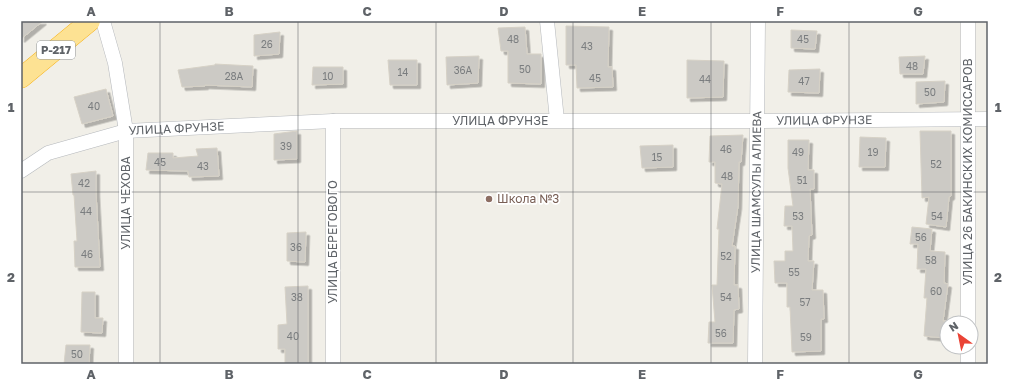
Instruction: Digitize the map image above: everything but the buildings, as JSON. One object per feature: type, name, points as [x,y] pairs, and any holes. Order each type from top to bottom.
[{"type":"highway","name":"Р-217","points":[[21,78],[90,21]]},
{"type":"street","name":"УЛИЦА ЧЕХОВА","points":[[103,21],[115,63],[126,131],[126,364]]},
{"type":"street","points":[[548,21],[557,120]]},
{"type":"street","name":"УЛИЦА ШАМСУЛЫ АЛИЕВА","points":[[756,364],[758,21]]},
{"type":"street","name":"УЛИЦА 26 БАКИНСКИХ КОМИССАРОВ","points":[[968,21],[968,315]]},
{"type":"street","name":"УЛИЦА ФРУНЗЕ","points":[[21,171],[48,153],[126,131],[333,121],[757,121],[988,119]]},
{"type":"street","name":"УЛИЦА БЕРЕГОВОГО","points":[[333,121],[333,364]]},
{"type":"place","name":"Школа №3","points":[[489,199]]}]
